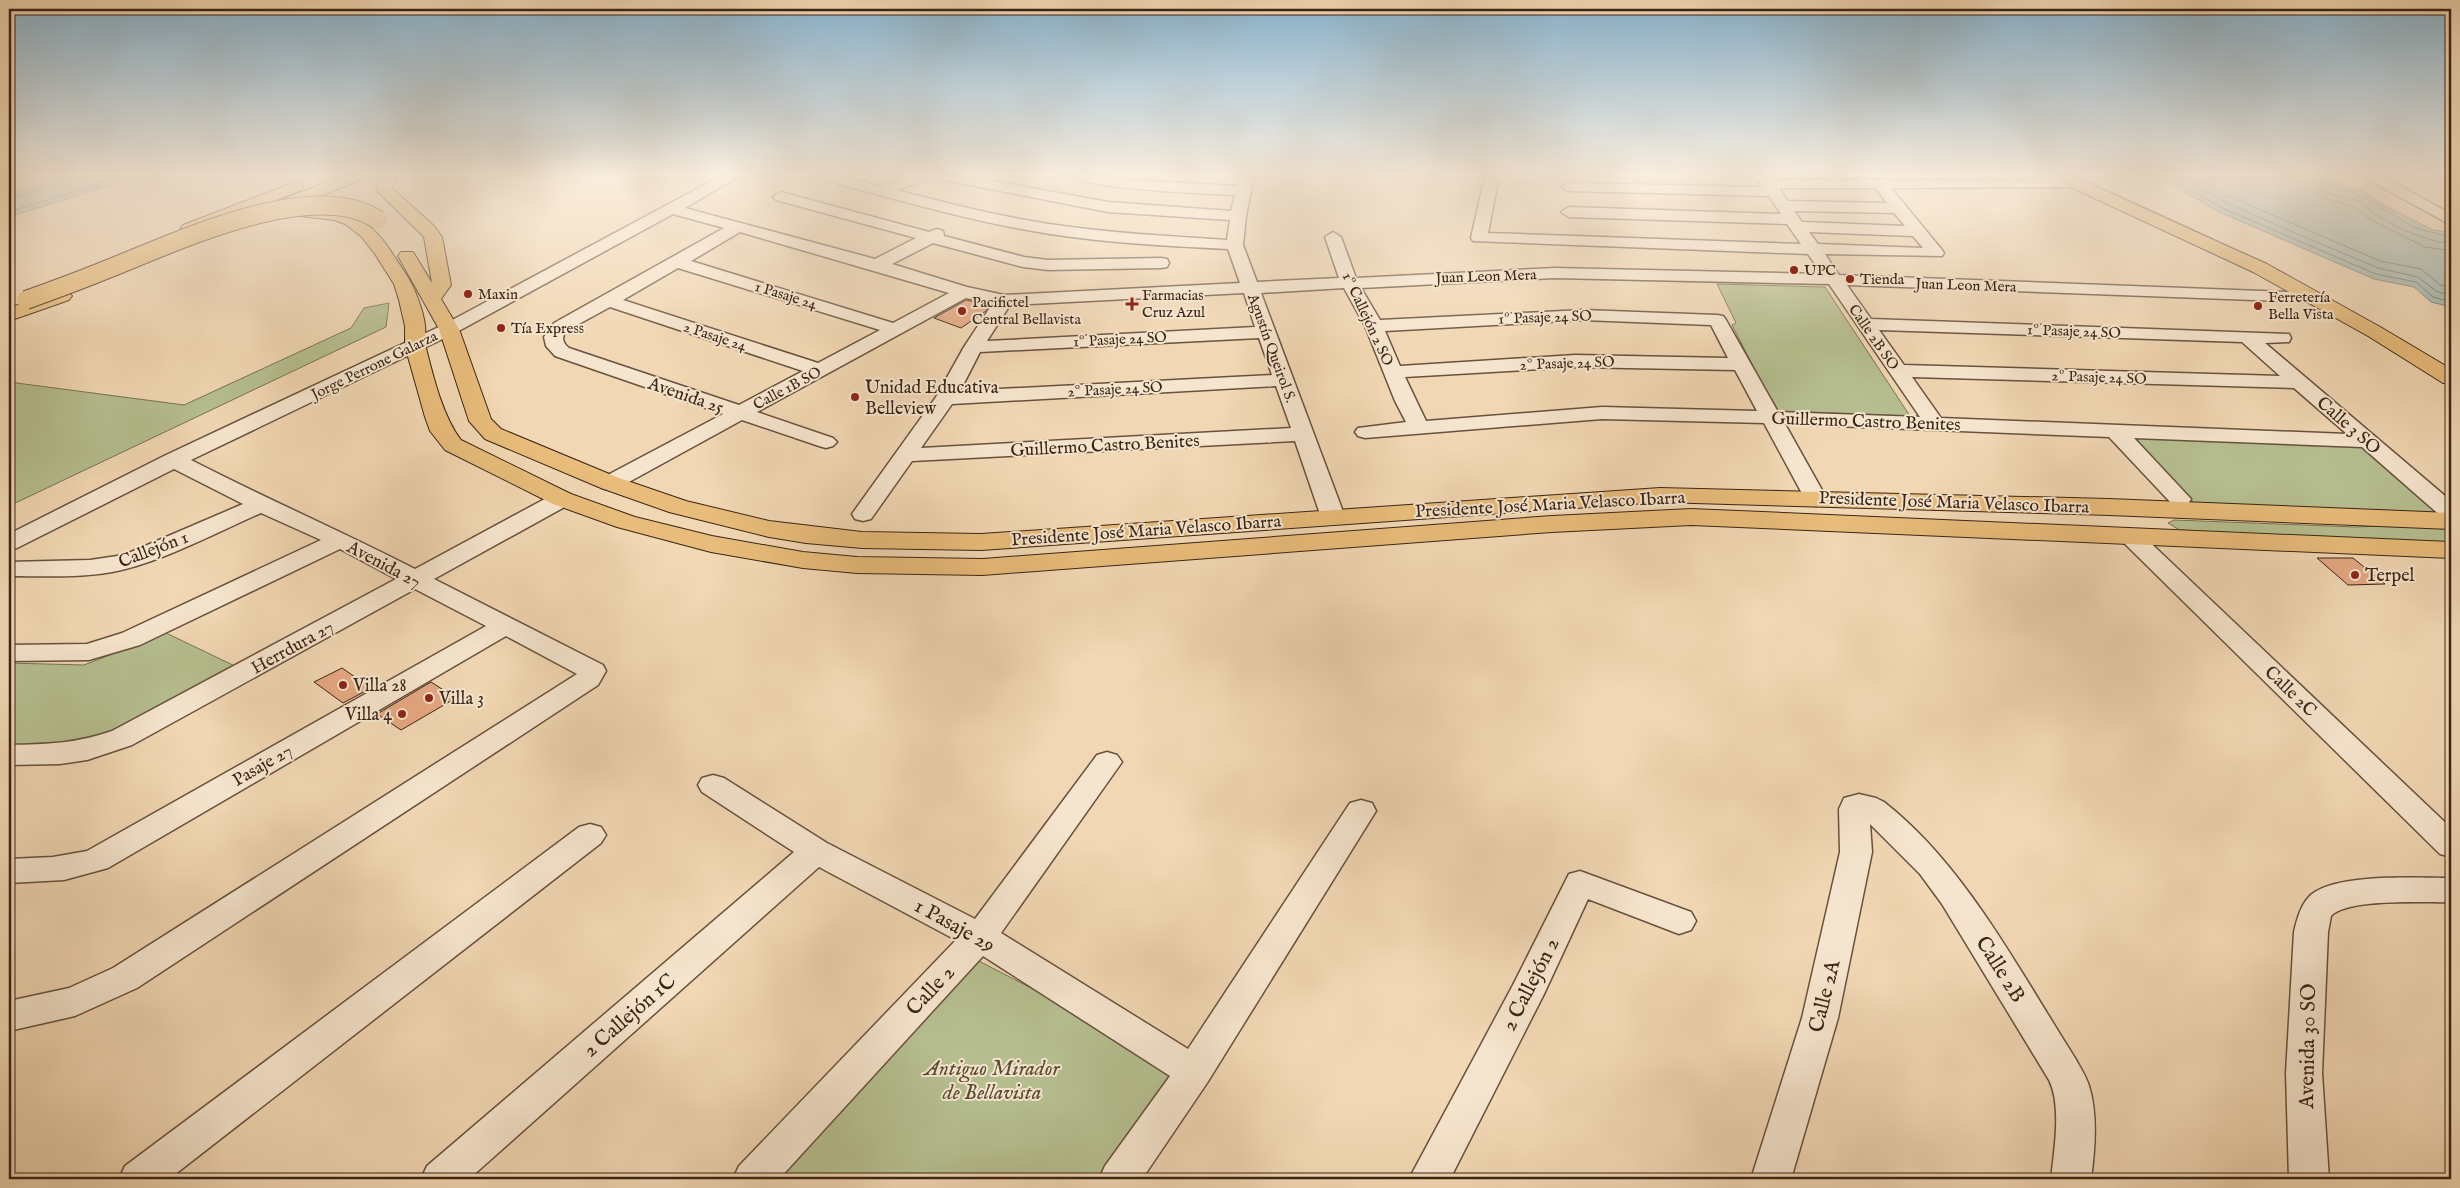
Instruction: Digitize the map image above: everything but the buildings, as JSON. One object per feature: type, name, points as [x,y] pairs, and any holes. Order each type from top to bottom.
[{"type":"main road","points":[[15,301],[188,231]]},
{"type":"main road","name":"Presidente José Maria Velasco Ibarra","points":[[15,301],[202,231]]},
{"type":"main road","points":[[9,315],[108,279],[222,231]]},
{"type":"main road","name":"Presidente José Maria Velasco Ibarra","points":[[365,231],[384,252],[403,284],[415,326],[415,346],[442,431],[453,445],[486,464],[562,499],[626,522],[710,544],[803,560],[857,565],[984,567],[1552,524],[1691,517],[2451,550]]},
{"type":"main road","name":"Presidente José Maria Velasco Ibarra","points":[[389,231],[405,252],[449,329],[480,421],[493,434],[610,483],[678,507],[721,518],[806,535],[862,540],[981,542],[1660,495],[2109,507],[2176,504],[2451,521]]},
{"type":"main road","points":[[429,231],[433,237],[442,285],[431,299]]},
{"type":"main road","points":[[2187,231],[2375,332],[2451,378]]},
{"type":"main road","points":[[2202,231],[2288,269],[2358,309],[2408,333],[2451,359]]},
{"type":"main road","points":[[2358,309],[2392,333],[2451,368]]},
{"type":"main road","points":[[2334,311],[2359,331],[2451,388]]},
{"type":"main road","points":[[1538,503],[1530,506],[1528,512],[1532,518],[1552,524]]},
{"type":"main road","points":[[2176,504],[2158,515],[2160,523],[2170,531],[2196,539]]},
{"type":"main road","points":[[2109,507],[2126,512],[2144,523],[2145,531],[2130,536]]},
{"type":"street","name":"Jorge Perrone Galarza","points":[[9,543],[174,460],[449,329],[631,231]]},
{"type":"street","points":[[609,302],[729,231]]},
{"type":"street","name":"Juan Leon Mera","points":[[752,231],[877,265],[964,292],[1004,300],[1349,281],[1555,273],[1835,280],[2311,297]]},
{"type":"street","points":[[910,231],[1032,263],[1161,263]]},
{"type":"street","points":[[877,265],[943,231]]},
{"type":"street","points":[[1075,231],[1096,235],[1235,245]]},
{"type":"street","name":"Agustín Queirol S.","points":[[1236,231],[1235,245],[1333,517]]},
{"type":"street","points":[[1480,231],[1479,238],[1936,253],[1918,231]]},
{"type":"street","points":[[1572,231],[1573,241]]},
{"type":"street","name":"Calle 2B SO","points":[[1801,231],[1935,424]]},
{"type":"street","name":"1º Callejón 2 SO","points":[[1333,237],[1349,281],[1374,326],[1393,372],[1420,426]]},
{"type":"street","name":"1 Pasaje 24","points":[[677,262],[896,329]]},
{"type":"street","name":"Calle 1B SO","points":[[610,483],[964,292]]},
{"type":"street","points":[[863,514],[946,398],[974,347],[1004,300]]},
{"type":"street","name":"Avenida 25","points":[[609,302],[560,327],[552,340],[555,346],[562,352],[739,414],[826,442]]},
{"type":"street","name":"2 Pasaje 24","points":[[609,302],[820,370]]},
{"type":"street","name":"1º Pasaje 24 SO","points":[[1374,326],[1583,315],[1717,320],[1742,364]]},
{"type":"street","name":"1º Pasaje 24 SO","points":[[1866,324],[2282,338]]},
{"type":"street","name":"1º Pasaje 24 SO","points":[[974,347],[1266,332]]},
{"type":"street","name":"Calle 3 SO","points":[[2246,337],[2451,512]]},
{"type":"street","name":"2º Pasaje 24 SO","points":[[1393,372],[1575,361],[1742,364]]},
{"type":"street","points":[[1742,364],[1816,499]]},
{"type":"street","name":"2º Pasaje 24 SO","points":[[1898,371],[2299,382]]},
{"type":"street","name":"2º Pasaje 24 SO","points":[[946,398],[1284,380]]},
{"type":"street","name":"Guillermo Castro Benites","points":[[1366,432],[1420,426],[1602,413],[2367,441]]},
{"type":"street","points":[[2114,431],[2176,504]]},
{"type":"street","name":"Guillermo Castro Benites","points":[[907,455],[1303,434]]},
{"type":"street","name":"Avenida 27","points":[[9,1016],[75,1001],[125,978],[588,679],[593,671],[340,540],[261,505],[174,460]]},
{"type":"street","name":"Herrdura 27","points":[[9,755],[87,750],[122,738],[562,499]]},
{"type":"street","name":"Callejón 1","points":[[9,569],[111,565],[132,560],[261,505]]},
{"type":"street","name":"Calle 2C","points":[[2130,536],[2451,846]]},
{"type":"street","points":[[9,653],[89,652],[109,647],[131,639],[340,540]]},
{"type":"street","name":"Pasaje 27","points":[[9,871],[46,872],[68,869],[97,860],[505,626]]},
{"type":"street","name":"Calle 2","points":[[753,1179],[980,937],[1107,762]]},
{"type":"street","name":"1 Pasaje 29","points":[[713,785],[816,852],[980,937],[1194,1072]]},
{"type":"street","name":"Calle 2B","points":[[1854,809],[1855,806],[1862,804],[1869,806],[1880,814],[1944,882],[2051,1049],[2070,1085],[2074,1104],[2074,1157],[2071,1179]]},
{"type":"street","name":"Calle 2A","points":[[1771,1179],[1792,1117],[1822,1008],[1856,852],[1854,809]]},
{"type":"street","points":[[1119,1179],[1194,1072],[1361,811]]},
{"type":"street","points":[[139,1179],[590,835]]},
{"type":"street","name":"2 Callejón 1C","points":[[441,1179],[816,852]]},
{"type":"street","name":"2 Callejón 2","points":[[1429,1179],[1526,994],[1580,883],[1679,920]]},
{"type":"street","name":"Avenida 30 SO","points":[[2309,1179],[2304,1072],[2310,932],[2315,913],[2325,901],[2344,894],[2451,890]]},
{"type":"green space","points":[[2191,231],[2197,231],[2213,239]]},
{"type":"green space","points":[[1717,284],[1825,287],[1910,416],[1776,411],[1732,325],[1736,323]]},
{"type":"green space","points":[[389,303],[386,327],[9,506],[9,382],[184,405],[351,328],[364,308]]},
{"type":"green space","points":[[2130,435],[2357,443],[2443,515],[2194,503]]},
{"type":"green space","points":[[2174,520],[2355,527],[2405,525],[2451,527],[2451,544],[2181,531],[2168,523]]},
{"type":"green space","points":[[166,633],[239,668],[121,730],[64,748],[9,750],[9,663],[84,665]]},
{"type":"green space","name":"Antiguo Mirador de Bellavista","points":[[971,957],[1194,1072],[1117,1179],[759,1179]]},
{"type":"water","points":[[2264,231],[2451,233],[2451,307],[2431,302],[2414,287],[2374,279]]},
{"type":"place","name":"UPC","points":[[1794,270]]},
{"type":"place","name":"Tienda","points":[[1850,279]]},
{"type":"place","name":"Maxin","points":[[468,294]]},
{"type":"place","name":"Farmacias Cruz Azul","points":[[1132,304]]},
{"type":"place","name":"Ferretería Bella Vista","points":[[2258,306]]},
{"type":"place","name":"Pacifictel Central Bellavista","points":[[962,311]]},
{"type":"place","name":"Tía Express","points":[[501,328]]},
{"type":"place","name":"Unidad Educativa Belleview","points":[[855,397]]},
{"type":"place","name":"Terpel","points":[[2355,575]]},
{"type":"place","name":"Villa 28","points":[[343,685]]},
{"type":"place","name":"Villa 3","points":[[429,698]]},
{"type":"place","name":"Villa 4","points":[[402,714]]}]
